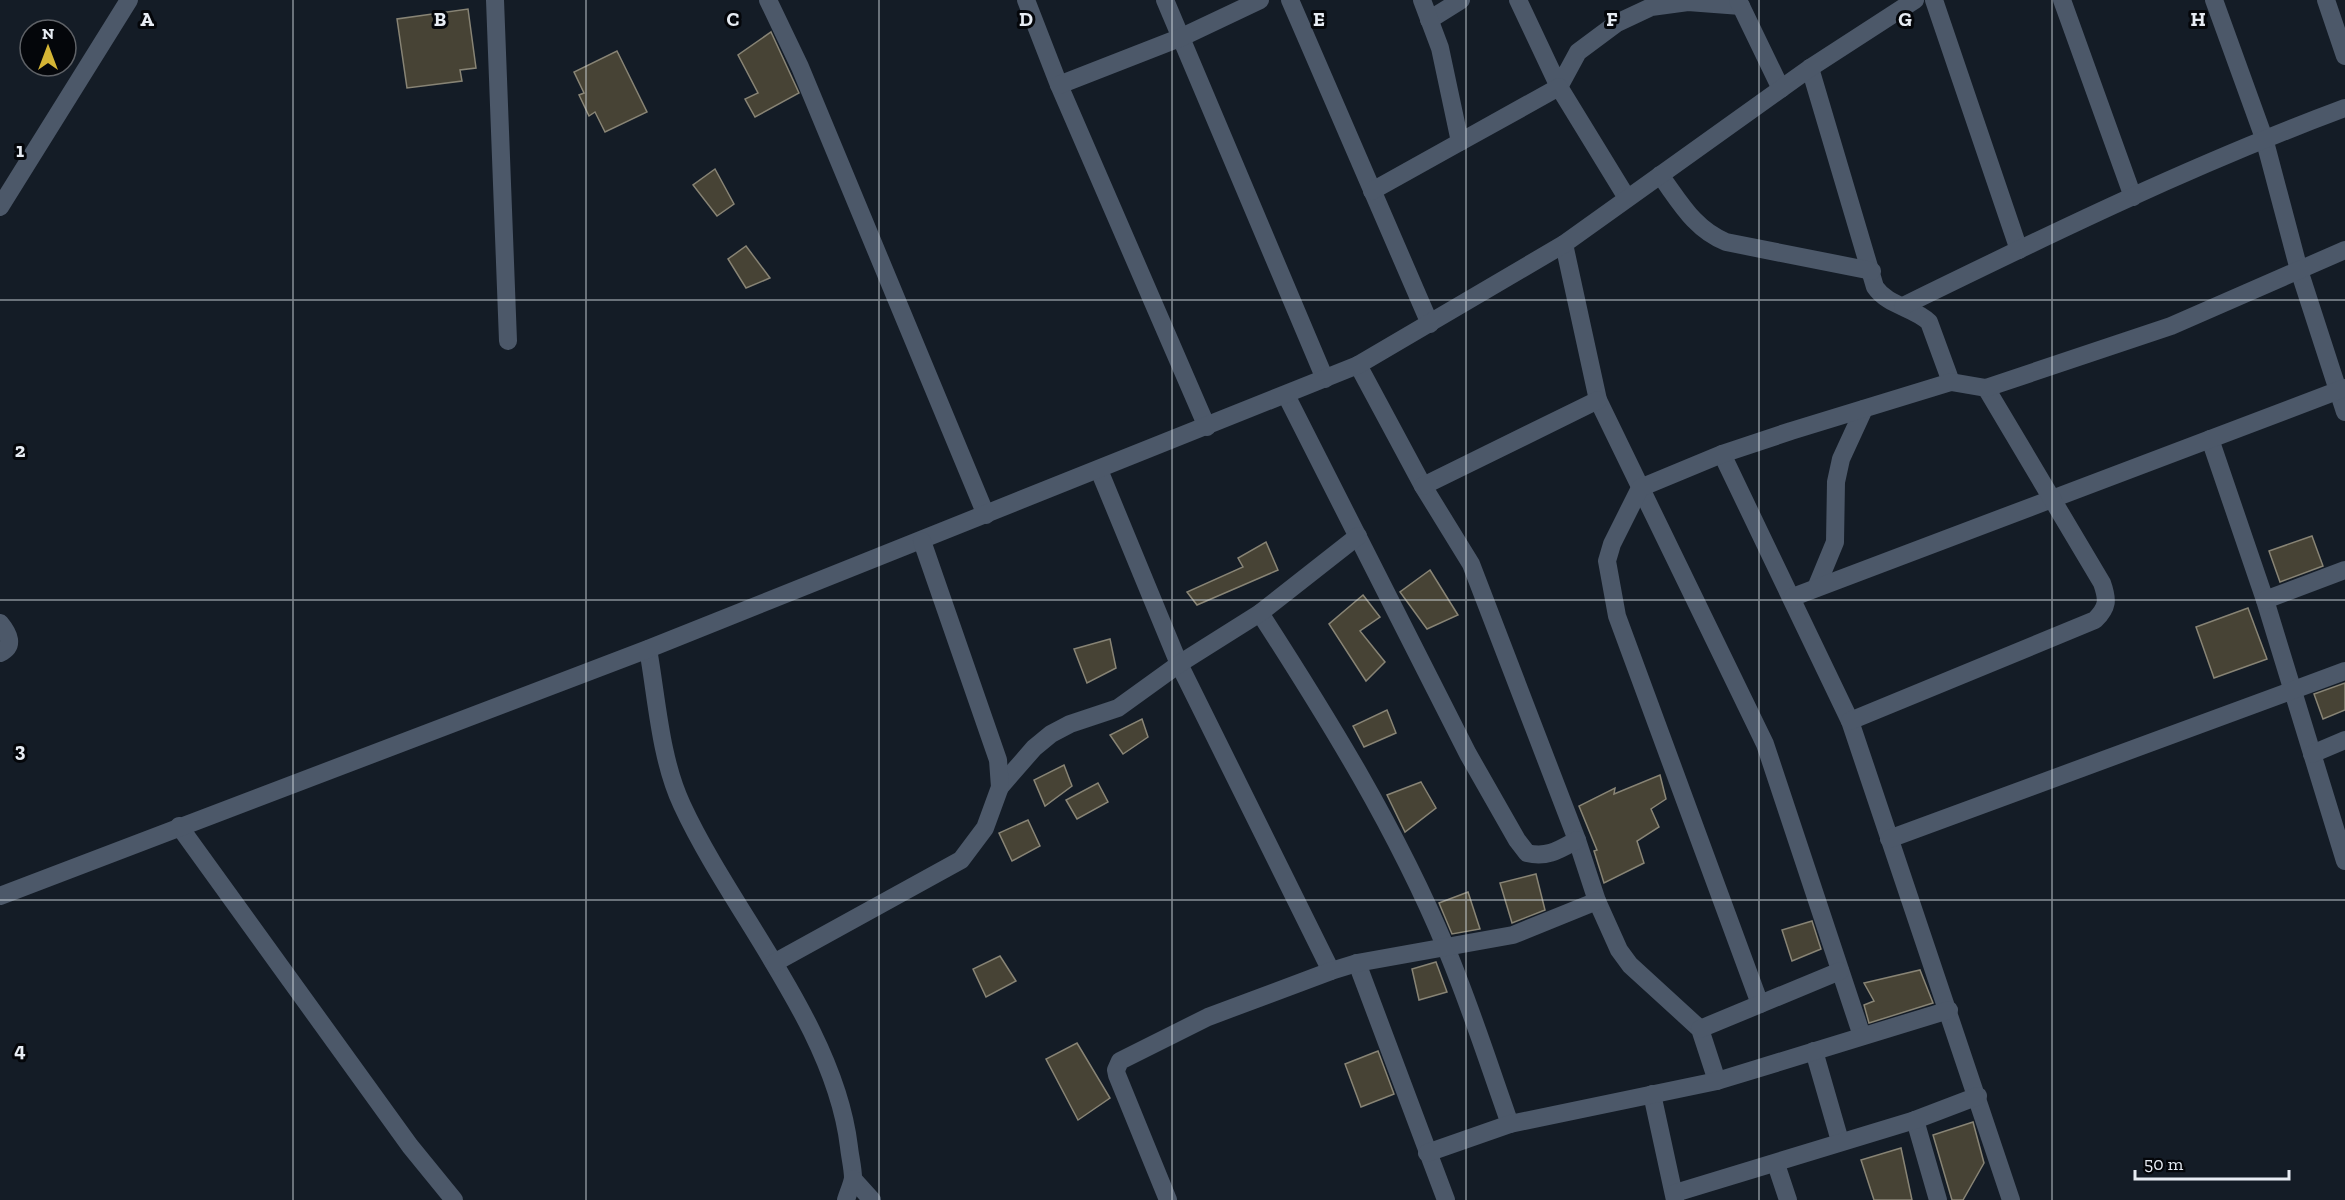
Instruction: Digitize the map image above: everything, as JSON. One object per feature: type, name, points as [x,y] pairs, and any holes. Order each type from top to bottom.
[{"type":"street","points":[[0,207],[129,0]]},
{"type":"street","points":[[495,0],[508,341]]},
{"type":"street","points":[[768,0],[800,67],[986,515]]},
{"type":"street","points":[[1026,0],[1059,85],[1207,427]]},
{"type":"street","points":[[1165,0],[1325,378]]},
{"type":"street","points":[[1059,85],[1182,37],[1260,0]]},
{"type":"street","points":[[1290,0],[1430,324]]},
{"type":"street","points":[[1422,0],[1440,48],[1460,142]]},
{"type":"street","points":[[1429,20],[1461,0]]},
{"type":"street","points":[[1518,0],[1559,87],[1627,198]]},
{"type":"street","points":[[0,896],[178,826],[648,649],[1358,365],[1564,244],[1810,68],[1915,0]]},
{"type":"street","points":[[1934,0],[2019,250]]},
{"type":"street","points":[[2062,0],[2133,197]]},
{"type":"street","points":[[2214,0],[2264,138],[2299,270],[2341,389],[2345,412]]},
{"type":"street","points":[[2325,0],[2345,56]]},
{"type":"street","points":[[1372,191],[1559,87],[1578,52],[1617,23],[1651,7],[1688,2],[1739,3],[1781,89]]},
{"type":"street","points":[[1810,68],[1875,287],[1882,297],[1903,306],[1929,322],[1951,382]]},
{"type":"street","points":[[1903,306],[2019,250],[2264,138],[2345,108]]},
{"type":"street","points":[[1660,175],[1696,225],[1708,235],[1726,242],[1872,271]]},
{"type":"street","points":[[1564,244],[1598,400],[1765,744],[1862,1036]]},
{"type":"street","points":[[1760,1004],[1617,616],[1607,561],[1612,544],[1640,488],[1722,454],[1951,382],[1986,388],[2171,326],[2345,249]]},
{"type":"street","points":[[1358,365],[1423,486],[1471,564],[1576,840],[1597,902],[1619,950],[1630,965],[1700,1029],[1717,1081]]},
{"type":"street","points":[[1850,721],[2095,620],[2106,610],[2107,597],[2102,582],[1986,388]]},
{"type":"street","points":[[1793,597],[2341,389]]},
{"type":"street","points":[[1286,394],[1468,754],[1527,853],[1538,855],[1553,853],[1576,840]]},
{"type":"street","points":[[1423,486],[1598,400]]},
{"type":"street","points":[[1816,588],[1835,542],[1836,482],[1841,459],[1864,409]]},
{"type":"street","points":[[2210,439],[2265,600],[2345,861]]},
{"type":"street","points":[[1722,454],[1793,597],[1850,721],[1978,1096],[2011,1200]]},
{"type":"street","points":[[1100,470],[1179,664],[1331,971]]},
{"type":"street","points":[[774,963],[961,860],[985,828],[1000,787],[1034,748],[1070,724],[1118,708],[1179,664],[1260,613],[1358,536]]},
{"type":"street","points":[[922,541],[998,760],[1000,787]]},
{"type":"street","points":[[2265,600],[2345,570]]},
{"type":"street","points":[[1260,613],[1333,726],[1393,836],[1446,948],[1510,1124]]},
{"type":"street","points":[[0,623],[8,634],[10,642],[8,649],[0,653]]},
{"type":"street","points":[[648,649],[666,755],[681,803],[723,882],[774,963],[834,1084],[846,1125],[853,1179],[846,1200]]},
{"type":"street","points":[[1889,839],[2345,671]]},
{"type":"street","points":[[2312,754],[2345,740]]},
{"type":"street","points":[[178,826],[410,1146],[454,1200]]},
{"type":"street","points":[[1168,1200],[1117,1075],[1117,1065],[1208,1017],[1331,971],[1357,963],[1513,934],[1597,902]]},
{"type":"street","points":[[1357,963],[1446,1200]]},
{"type":"street","points":[[1700,1029],[1840,971]]},
{"type":"street","points":[[1427,1153],[1510,1124],[1717,1081],[1949,1010]]},
{"type":"street","points":[[1814,1050],[1840,1141]]},
{"type":"street","points":[[1652,1094],[1675,1197],[1840,1141],[1915,1120],[1978,1096]]},
{"type":"street","points":[[1915,1120],[1938,1200]]},
{"type":"street","points":[[1776,1164],[1788,1200]]},
{"type":"street","points":[[853,1179],[872,1200]]},
{"type":"building","points":[[468,9],[476,68],[460,70],[462,81],[407,88],[397,19]]},
{"type":"building","points":[[771,32],[799,93],[755,117],[745,99],[758,93],[738,55]]},
{"type":"building","points":[[617,51],[647,112],[605,132],[595,112],[589,116],[579,95],[584,93],[574,72]]},
{"type":"building","points":[[715,169],[734,204],[717,216],[693,185]]},
{"type":"building","points":[[746,246],[770,278],[746,288],[728,259]]},
{"type":"building","points":[[2312,536],[2323,566],[2280,582],[2269,551]]},
{"type":"building","points":[[1266,542],[1278,570],[1197,605],[1187,592],[1243,567],[1238,558]]},
{"type":"building","points":[[1430,570],[1458,615],[1427,629],[1400,592]]},
{"type":"building","points":[[1363,595],[1380,617],[1360,631],[1385,662],[1366,681],[1329,624]]},
{"type":"building","points":[[2248,608],[2267,659],[2214,678],[2196,627]]},
{"type":"building","points":[[1110,639],[1116,668],[1087,683],[1074,649]]},
{"type":"building","points":[[2345,683],[2345,710],[2323,719],[2314,694]]},
{"type":"building","points":[[1387,710],[1396,733],[1364,747],[1353,726]]},
{"type":"building","points":[[1142,719],[1148,737],[1123,754],[1110,735]]},
{"type":"building","points":[[1064,765],[1072,786],[1045,806],[1034,780]]},
{"type":"building","points":[[1660,775],[1666,799],[1651,809],[1659,827],[1637,841],[1644,863],[1604,883],[1594,851],[1597,850],[1579,806],[1615,788],[1614,794]]},
{"type":"building","points":[[1421,782],[1436,808],[1405,832],[1387,795]]},
{"type":"building","points":[[1098,783],[1108,802],[1077,819],[1066,800]]},
{"type":"building","points":[[1028,820],[1040,846],[1012,861],[999,833]]},
{"type":"building","points":[[1536,874],[1545,910],[1512,923],[1500,883]]},
{"type":"building","points":[[1468,892],[1480,929],[1452,934],[1439,903]]},
{"type":"building","points":[[1812,921],[1821,949],[1792,961],[1782,930]]},
{"type":"building","points":[[1000,956],[1016,981],[986,997],[973,969]]},
{"type":"building","points":[[1436,962],[1447,992],[1419,1000],[1412,969]]},
{"type":"building","points":[[1920,970],[1933,1003],[1869,1023],[1864,1005],[1874,1001],[1864,983]]},
{"type":"building","points":[[1077,1043],[1110,1098],[1078,1120],[1046,1059]]},
{"type":"building","points":[[1378,1051],[1394,1094],[1361,1107],[1345,1064]]},
{"type":"building","points":[[1973,1122],[1984,1163],[1963,1200],[1952,1200],[1933,1135]]},
{"type":"building","points":[[1901,1148],[1912,1200],[1874,1200],[1861,1160]]}]
